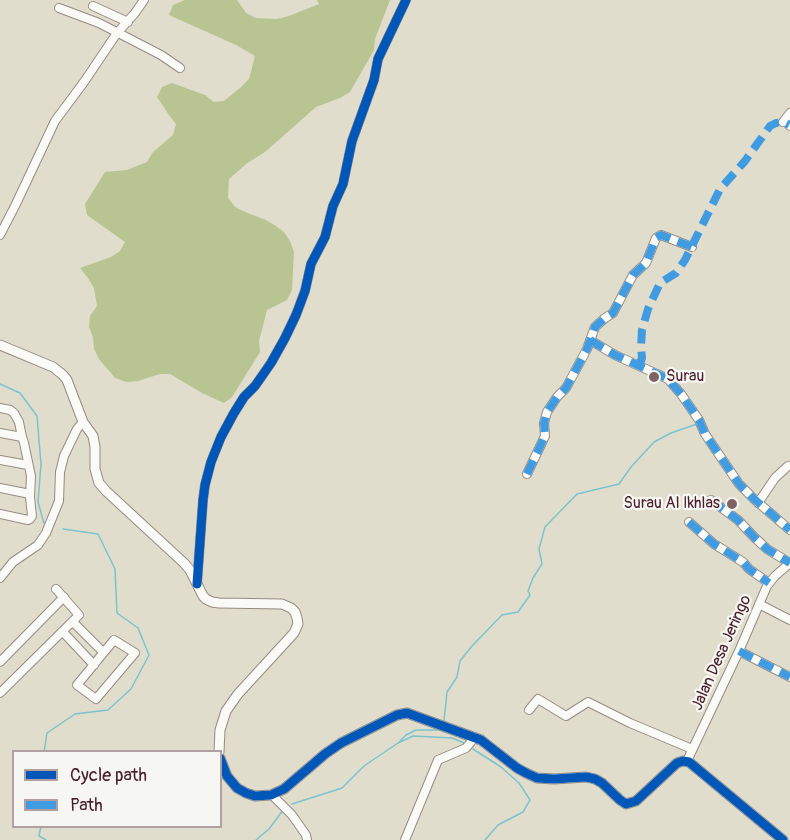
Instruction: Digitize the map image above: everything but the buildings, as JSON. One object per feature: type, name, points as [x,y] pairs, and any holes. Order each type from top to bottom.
[{"type":"street","points":[[0,235],[2,226],[55,121],[117,33],[144,0]]},
{"type":"street","points":[[197,584],[203,500],[211,462],[234,413],[271,363],[296,315],[305,291],[311,264],[325,237],[333,206],[343,184],[352,141],[375,80],[378,59],[406,0]]},
{"type":"street","points":[[93,6],[128,22]]},
{"type":"street","points":[[59,8],[99,23],[161,55],[180,68]]},
{"type":"street","points":[[787,124],[790,113]]},
{"type":"street","points":[[527,474],[545,436],[544,423],[547,412],[582,359],[596,327],[613,313],[633,275],[646,263],[656,238],[661,235],[692,247]]},
{"type":"street","points":[[590,340],[615,355],[668,379],[699,420],[705,434],[732,475],[790,530]]},
{"type":"street","points":[[0,345],[59,371],[67,380],[83,422],[93,436],[94,469],[102,488],[184,563],[203,596],[212,602],[282,604],[293,610],[298,621],[292,635],[229,705],[220,730],[219,750]]},
{"type":"street","points":[[0,408],[10,410],[19,422],[32,476],[30,494],[32,516],[30,519],[0,514]]},
{"type":"street","points":[[0,578],[13,562],[38,544],[46,533],[58,501],[60,472],[64,456],[77,429],[83,422]]},
{"type":"street","points":[[0,433],[22,437]]},
{"type":"street","points":[[0,460],[28,465]]},
{"type":"street","points":[[758,502],[775,478],[788,466]]},
{"type":"street","points":[[0,488],[30,494]]},
{"type":"street","points":[[711,500],[738,520],[767,549],[790,563]]},
{"type":"street","points":[[689,522],[714,544],[743,562],[769,584]]},
{"type":"street","name":"Jalan Desa Jeringo","points":[[687,761],[769,584],[790,563]]},
{"type":"street","points":[[0,693],[79,615],[56,589]]},
{"type":"street","points":[[0,662],[63,597]]},
{"type":"street","points":[[759,604],[790,620]]},
{"type":"street","points":[[73,622],[103,652]]},
{"type":"street","points":[[63,632],[94,665]]},
{"type":"street","points":[[114,640],[135,653],[96,699],[77,685],[103,652],[114,640]]},
{"type":"street","points":[[739,651],[790,677]]},
{"type":"street","points":[[529,710],[538,699],[566,716],[588,702],[630,723],[692,749]]},
{"type":"street","points":[[222,764],[230,781],[241,791],[255,796],[272,795],[284,789],[341,743],[400,714],[410,714],[486,743],[526,773],[544,779],[586,777],[595,779],[626,804],[636,801],[679,762],[687,761],[783,840]]},
{"type":"street","points":[[405,840],[438,760],[466,748],[473,737]]},
{"type":"street","points":[[272,795],[292,815],[307,836],[307,840]]},
{"type":"green space","points":[[185,0],[237,0],[246,13],[256,18],[277,19],[319,4],[317,0],[390,0],[375,39],[374,50],[350,92],[316,107],[265,152],[246,164],[229,179],[228,198],[235,207],[266,220],[284,232],[294,252],[292,290],[287,300],[267,310],[259,341],[260,352],[232,397],[224,403],[170,374],[126,382],[115,378],[99,359],[94,349],[89,327],[90,316],[97,306],[94,288],[80,268],[111,257],[120,251],[125,242],[87,215],[85,204],[105,172],[127,170],[147,162],[153,152],[173,135],[176,124],[157,97],[162,87],[172,83],[205,95],[214,102],[224,101],[249,79],[255,56],[169,15],[173,5]]},
{"type":"waterway","points":[[0,384],[20,393],[37,416],[41,464],[38,502],[44,523]]},
{"type":"waterway","points":[[444,721],[447,692],[457,677],[460,661],[502,615],[518,612],[530,595],[528,591],[533,578],[542,564],[539,549],[545,527],[577,494],[619,484],[654,442],[697,424]]},
{"type":"waterway","points":[[44,750],[47,733],[75,714],[108,710],[131,689],[149,655],[138,628],[117,613],[115,569],[98,534],[63,529]]},
{"type":"waterway","points":[[400,741],[416,730],[438,730]]},
{"type":"waterway","points":[[292,804],[342,788],[364,766],[398,743],[413,736],[452,738],[464,743]]},
{"type":"waterway","points":[[473,749],[501,767],[519,783],[530,800],[523,812],[498,825],[485,840]]},
{"type":"waterway","points":[[256,840],[269,829],[284,809]]},
{"type":"waterway","points":[[41,828],[39,836],[46,840]]},
{"type":"marked path","points":[[639,366],[642,358],[642,330],[648,309],[660,283],[676,273],[685,260],[720,189],[745,161],[770,126],[783,122],[789,125]]},
{"type":"marked path","points":[[527,474],[545,436],[544,423],[547,412],[566,388],[587,349],[595,327],[613,313],[633,275],[646,263],[656,238],[661,235],[692,247]]},
{"type":"marked path","points":[[590,340],[615,355],[668,379],[699,420],[705,434],[739,484],[790,530]]},
{"type":"marked path","points":[[711,500],[738,520],[767,549],[790,563]]},
{"type":"marked path","points":[[689,522],[714,544],[743,562],[769,583]]},
{"type":"marked path","points":[[739,651],[790,677]]},
{"type":"cycle path","points":[[197,584],[203,500],[211,462],[234,413],[271,363],[296,315],[305,291],[311,264],[325,237],[333,206],[343,184],[352,141],[374,80],[378,59],[406,0]]},
{"type":"cycle path","points":[[222,763],[227,776],[237,788],[255,796],[271,795],[284,789],[341,743],[397,715],[407,713],[481,740],[517,768],[537,778],[586,777],[595,779],[626,804],[636,801],[677,763],[689,762],[783,840]]},
{"type":"place","name":"Surau","points":[[654,377]]},
{"type":"place","name":"Surau Al Ikhlas","points":[[732,504]]}]
